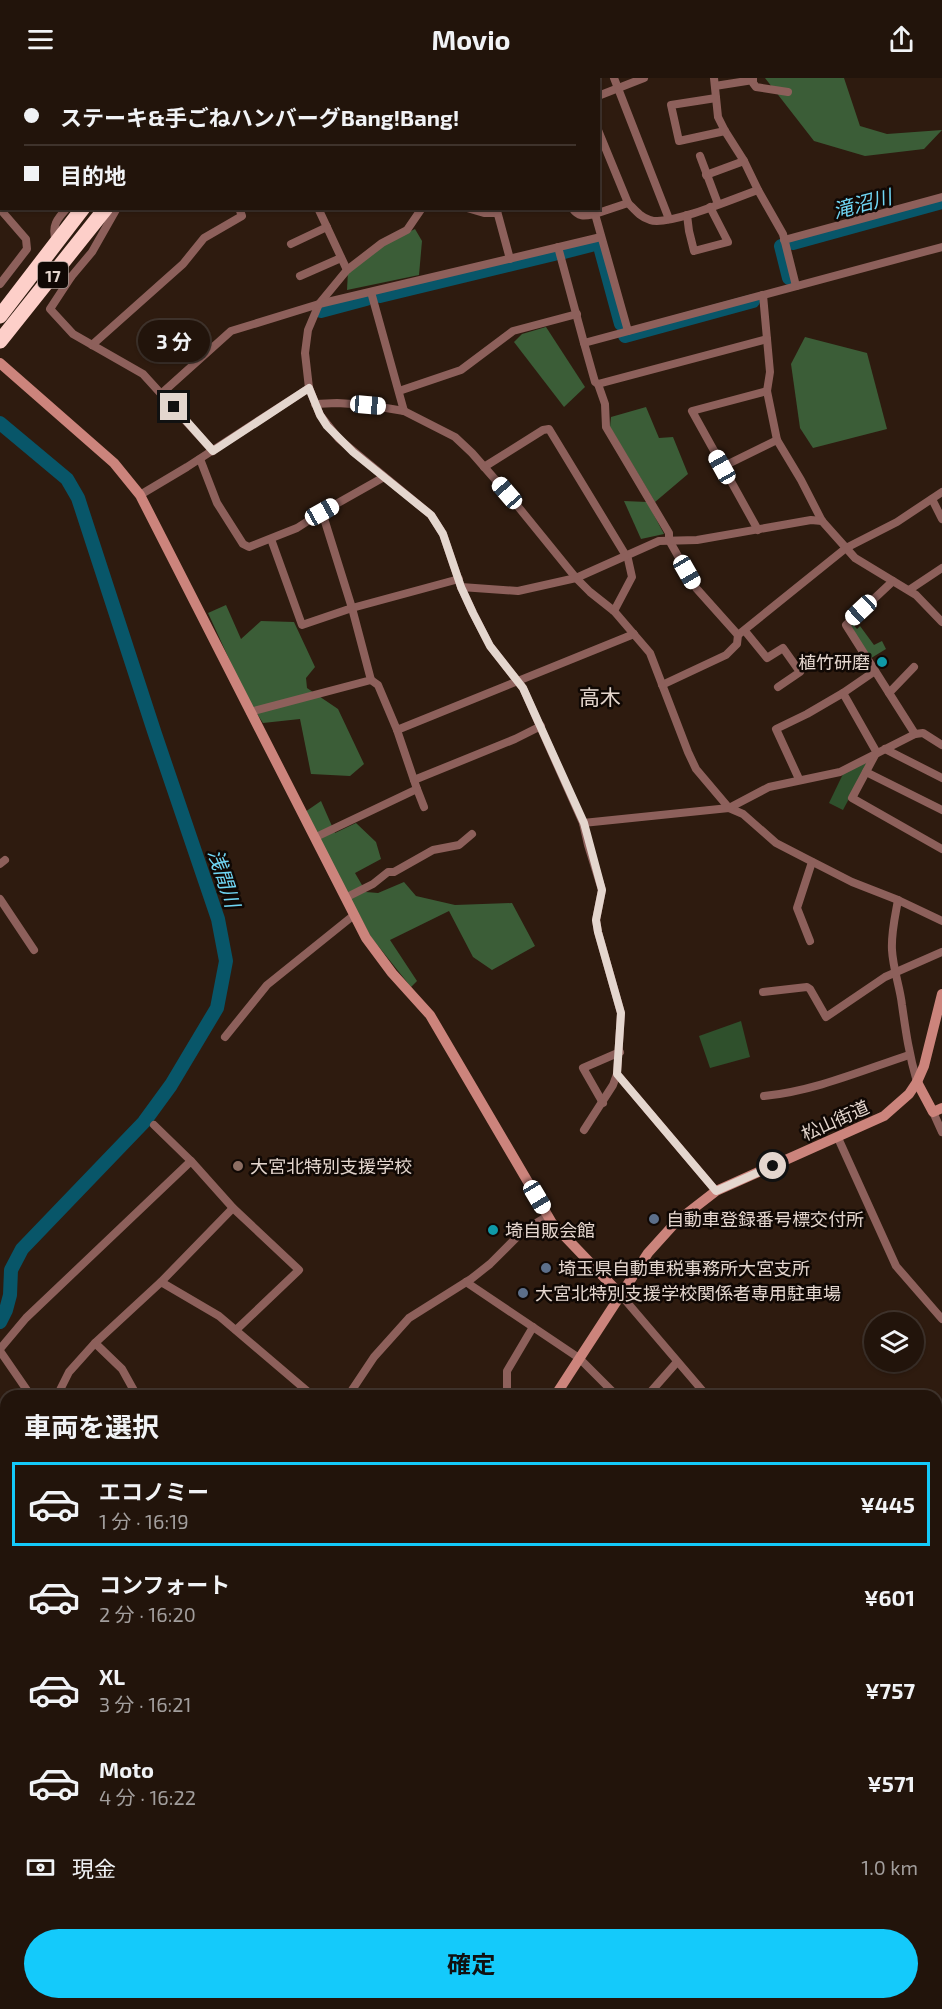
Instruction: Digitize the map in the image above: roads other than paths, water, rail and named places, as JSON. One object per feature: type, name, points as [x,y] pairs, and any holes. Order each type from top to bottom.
[{"type":"highway","name":"17","points":[[0,316],[82,210]]},
{"type":"highway","name":"17","points":[[0,341],[103,210]]},
{"type":"street","points":[[614,78],[669,219]]},
{"type":"street","points":[[600,95],[644,78]]},
{"type":"street","points":[[788,92],[756,87],[753,79],[715,82],[718,117],[724,131],[744,160],[784,240],[796,286]]},
{"type":"street","points":[[716,98],[671,105],[679,141],[724,131]]},
{"type":"street","points":[[600,135],[628,203],[639,215],[651,221],[658,222],[687,214],[758,190]]},
{"type":"street","points":[[687,214],[694,251],[728,242],[714,206],[700,156]]},
{"type":"street","points":[[706,174],[744,160]]},
{"type":"street","points":[[784,240],[942,196]]},
{"type":"street","points":[[600,210],[628,203]]},
{"type":"street","points":[[0,284],[27,249],[26,239],[1,210]]},
{"type":"street","points":[[57,243],[54,227],[56,220],[65,210]]},
{"type":"street","points":[[116,210],[92,252],[50,309],[73,334],[143,374],[213,451]]},
{"type":"street","points":[[92,345],[183,264],[204,238],[242,216],[240,210]]},
{"type":"street","points":[[319,210],[347,270]]},
{"type":"street","points":[[421,210],[407,230],[382,243],[347,270],[319,304],[308,330],[305,352],[309,388],[327,426],[339,439],[431,515],[443,534],[460,583],[490,646],[523,688],[584,823],[602,890],[596,920],[598,932],[621,1013],[620,1052],[614,1085],[584,1131]]},
{"type":"street","points":[[474,210],[484,213],[498,210],[510,259]]},
{"type":"street","points":[[574,210],[578,215],[583,216],[594,211],[628,331]]},
{"type":"street","points":[[291,243],[327,227]]},
{"type":"street","points":[[162,393],[231,331],[319,304],[601,237]]},
{"type":"street","points":[[558,247],[595,382],[606,404],[606,427],[669,533],[669,540],[696,588],[767,658],[783,648],[800,672],[778,687]]},
{"type":"street","points":[[584,343],[942,247]]},
{"type":"street","points":[[300,276],[341,258]]},
{"type":"street","points":[[54,274],[71,278]]},
{"type":"street","points":[[371,292],[404,411]]},
{"type":"street","points":[[763,295],[770,372],[767,391],[777,440],[822,521],[846,549],[855,558],[916,595],[942,622]]},
{"type":"street","points":[[399,391],[461,370],[513,331],[577,314]]},
{"type":"street","points":[[598,384],[766,339]]},
{"type":"street","points":[[0,363],[114,463],[140,495],[316,837],[345,898],[376,953],[430,1015],[548,1216],[620,1294],[702,1390]]},
{"type":"street","points":[[140,495],[213,451],[309,388]]},
{"type":"street","points":[[758,530],[692,411],[767,391]]},
{"type":"street","points":[[315,404],[368,405],[404,411],[455,437],[484,467],[576,578],[614,611],[650,653],[696,768],[729,808],[743,814],[776,843],[852,882],[942,921]]},
{"type":"street","points":[[484,467],[543,430],[549,429],[628,559],[632,577],[614,611]]},
{"type":"street","points":[[722,467],[777,440]]},
{"type":"street","points":[[200,459],[218,503],[243,544],[249,547],[297,528],[384,477]]},
{"type":"street","points":[[662,685],[726,655],[738,644],[742,633],[846,549],[897,522],[942,492]]},
{"type":"street","points":[[932,499],[942,519]]},
{"type":"street","points":[[322,512],[352,608],[371,680],[378,685],[397,730],[424,807]]},
{"type":"street","points":[[271,539],[302,625],[352,608],[460,583],[518,591],[576,578],[659,541],[697,540],[811,520],[822,521]]},
{"type":"street","points":[[909,590],[942,568]]},
{"type":"street","points":[[893,581],[846,625],[915,734]]},
{"type":"street","points":[[397,730],[634,634]]},
{"type":"street","points":[[889,693],[914,667]]},
{"type":"street","points":[[799,779],[776,729],[843,693],[875,671]]},
{"type":"street","points":[[250,712],[371,680]]},
{"type":"street","points":[[843,693],[876,753]]},
{"type":"street","points":[[414,780],[541,726]]},
{"type":"street","points":[[584,823],[729,808],[769,787],[840,772],[915,734],[923,733],[942,745]]},
{"type":"street","points":[[885,749],[942,778]]},
{"type":"street","points":[[876,753],[852,798],[942,849]]},
{"type":"street","points":[[866,772],[942,810]]},
{"type":"street","points":[[316,837],[417,789]]},
{"type":"street","points":[[345,898],[373,884],[388,872],[394,872],[434,850],[459,844],[472,834]]},
{"type":"street","points":[[810,942],[797,908],[812,862]]},
{"type":"street","points":[[0,899],[34,950]]},
{"type":"street","points":[[897,900],[892,932],[892,952],[903,1005],[903,1021],[909,1055],[917,1082],[938,1110],[942,1132]]},
{"type":"street","points":[[225,1037],[267,985],[354,915]]},
{"type":"street","points":[[763,992],[807,987],[826,1017],[895,972],[942,952]]},
{"type":"street","name":"松山街道","points":[[559,1390],[648,1252],[689,1211],[716,1191],[884,1116],[909,1094],[924,1066],[942,994]]},
{"type":"street","points":[[603,1103],[583,1068],[620,1052]]},
{"type":"street","points":[[764,1096],[794,1093],[813,1088],[909,1055]]},
{"type":"street","points":[[617,1074],[716,1191]]},
{"type":"street","points":[[154,1125],[191,1161],[233,1208],[299,1270],[236,1330]]},
{"type":"street","points":[[838,1138],[896,1266],[942,1319]]},
{"type":"street","points":[[27,1390],[0,1350],[26,1318],[191,1161]]},
{"type":"street","points":[[60,1390],[69,1372],[95,1343],[161,1282],[233,1208]]},
{"type":"street","points":[[352,1390],[374,1357],[409,1318],[466,1282],[490,1264],[523,1231],[548,1216]]},
{"type":"street","points":[[161,1282],[219,1316],[306,1390]]},
{"type":"street","points":[[466,1282],[579,1358],[611,1390]]},
{"type":"street","points":[[507,1390],[507,1371],[532,1327]]},
{"type":"street","points":[[95,1343],[122,1369],[134,1390]]},
{"type":"street","points":[[652,1390],[676,1362]]},
{"type":"waterway","name":"滝沼川","points":[[793,243],[942,202]]},
{"type":"waterway","points":[[564,252],[599,243],[621,324]]},
{"type":"waterway","points":[[781,246],[789,278]]},
{"type":"waterway","points":[[380,296],[554,254]]},
{"type":"waterway","points":[[321,311],[366,299]]},
{"type":"waterway","points":[[625,336],[753,301]]},
{"type":"waterway","name":"浅間川","points":[[0,423],[67,479],[78,498],[218,919],[226,961],[217,1008],[171,1085],[144,1122],[22,1249],[11,1270],[10,1295],[0,1322]]},
{"type":"place","name":"植竹研磨","points":[[882,662]]},
{"type":"place","name":"大宮北特別支援学校","points":[[238,1166]]},
{"type":"place","name":"自動車登録番号標交付所","points":[[654,1219]]},
{"type":"place","name":"埼自販会館","points":[[493,1230]]},
{"type":"place","name":"埼玉県自動車税事務所大宮支所","points":[[546,1268]]},
{"type":"place","name":"大宮北特別支援学校関係者専用駐車場","points":[[523,1293]]},
{"type":"district","name":"高木","points":[[600,696]]}]
